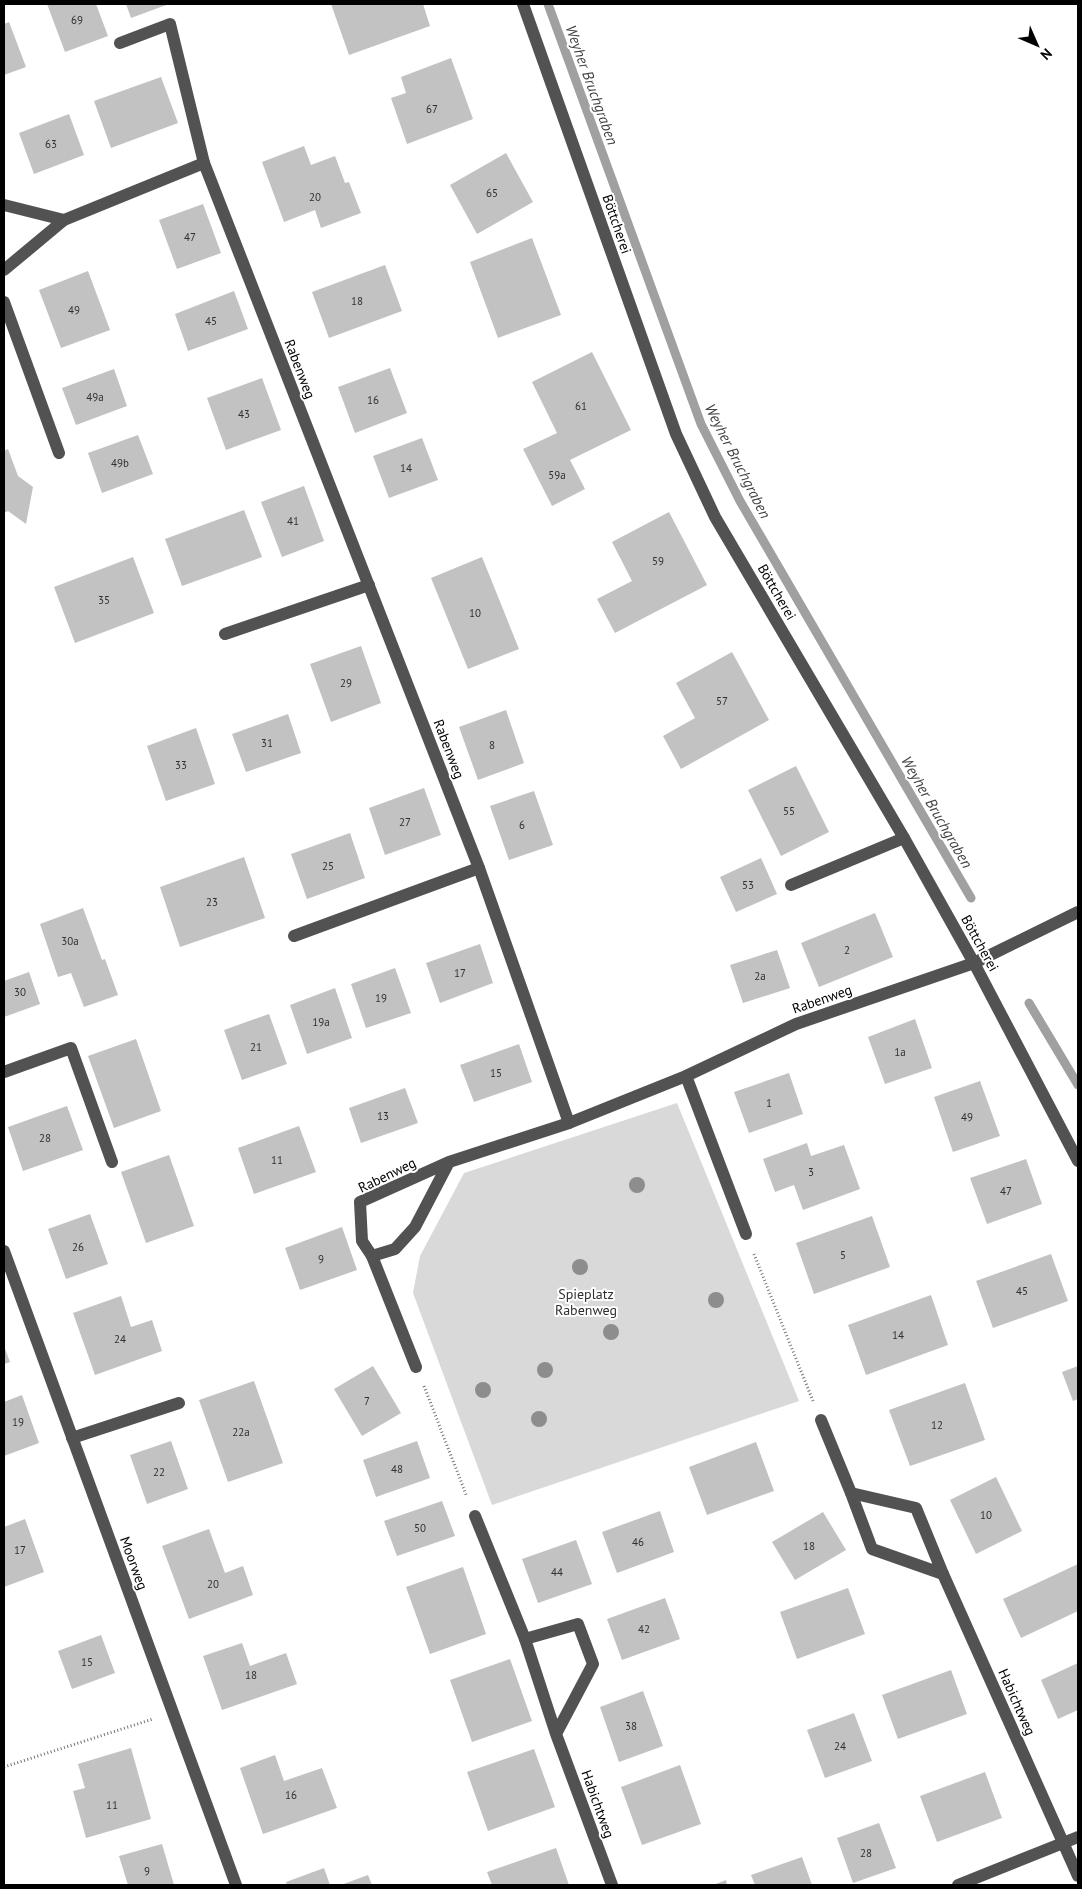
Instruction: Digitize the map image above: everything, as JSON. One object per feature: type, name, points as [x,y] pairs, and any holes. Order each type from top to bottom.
[{"type":"street","name":"Böttcherei","points":[[524,4],[676,434],[715,517],[904,838],[974,963],[1078,1162]]},
{"type":"street","name":"Rabenweg","points":[[120,43],[170,24],[204,163],[479,868],[569,1123]]},
{"type":"street","points":[[4,270],[64,220],[204,163]]},
{"type":"street","points":[[4,205],[64,220]]},
{"type":"street","points":[[4,302],[59,452]]},
{"type":"street","points":[[225,634],[369,585]]},
{"type":"street","points":[[791,885],[904,838]]},
{"type":"street","points":[[294,936],[479,868]]},
{"type":"street","name":"Rabenweg","points":[[416,1367],[372,1256],[362,1241],[360,1202],[449,1162],[569,1123],[686,1076],[796,1024],[974,963],[1078,912]]},
{"type":"street","points":[[4,1072],[71,1048],[112,1162]]},
{"type":"street","points":[[686,1076],[746,1234]]},
{"type":"street","points":[[372,1256],[395,1249],[415,1227],[449,1162]]},
{"type":"street","name":"Moorweg","points":[[4,1251],[236,1885]]},
{"type":"street","points":[[72,1438],[179,1403]]},
{"type":"street","points":[[821,1420],[872,1549],[943,1574]]},
{"type":"street","name":"Habichtweg","points":[[851,1493],[916,1508],[943,1574],[1078,1876]]},
{"type":"street","name":"Habichtweg","points":[[475,1516],[525,1639],[556,1734],[612,1885]]},
{"type":"street","points":[[525,1639],[578,1624],[593,1664],[556,1734]]},
{"type":"street","points":[[958,1885],[1078,1837]]},
{"type":"path","points":[[746,1234],[821,1420]]},
{"type":"path","points":[[416,1367],[475,1516]]},
{"type":"path","points":[[4,1767],[174,1713]]},
{"type":"green space","name":"Spieplatz Rabenweg","points":[[677,1103],[799,1401],[492,1505],[413,1293],[420,1256],[464,1173]]},
{"type":"building","points":[[47,4],[96,4],[108,36],[65,52]]},
{"type":"building","points":[[126,4],[169,4],[131,18]]},
{"type":"building","points":[[331,4],[423,4],[430,26],[349,55]]},
{"type":"building","points":[[9,22],[26,67],[4,75],[4,24]]},
{"type":"building","points":[[451,58],[473,119],[407,144],[391,98],[406,93],[401,77]]},
{"type":"building","points":[[161,77],[178,123],[111,148],[94,101]]},
{"type":"building","points":[[69,114],[84,155],[34,174],[19,133]]},
{"type":"building","points":[[304,146],[311,165],[335,156],[345,183],[349,182],[361,213],[321,228],[315,210],[284,222],[262,162]]},
{"type":"building","points":[[506,153],[533,202],[477,234],[450,185]]},
{"type":"building","points":[[203,204],[221,253],[177,269],[159,220]]},
{"type":"building","points":[[532,238],[561,315],[498,338],[470,262]]},
{"type":"building","points":[[385,265],[402,311],[329,338],[312,292]]},
{"type":"building","points":[[88,271],[110,330],[61,348],[39,290]]},
{"type":"building","points":[[234,291],[248,329],[188,351],[175,314]]},
{"type":"building","points":[[592,352],[631,430],[570,460],[585,489],[552,506],[523,449],[557,433],[532,382]]},
{"type":"building","points":[[390,368],[407,413],[355,433],[338,387]]},
{"type":"building","points":[[114,369],[127,406],[76,425],[62,388]]},
{"type":"building","points":[[262,378],[281,430],[226,450],[207,398]]},
{"type":"building","points":[[138,435],[153,474],[102,493],[88,453]]},
{"type":"building","points":[[422,438],[438,480],[389,498],[373,456]]},
{"type":"building","points":[[8,449],[18,476],[33,487],[26,524],[8,511],[4,513],[4,451]]},
{"type":"building","points":[[304,486],[324,541],[282,557],[261,502]]},
{"type":"building","points":[[244,510],[262,557],[182,586],[165,539]]},
{"type":"building","points":[[669,512],[707,585],[615,633],[597,599],[632,581],[612,542]]},
{"type":"building","points":[[133,557],[154,613],[75,643],[54,587]]},
{"type":"building","points":[[482,557],[519,649],[468,669],[431,578]]},
{"type":"building","points":[[361,646],[381,703],[331,722],[310,664]]},
{"type":"building","points":[[732,652],[769,720],[681,769],[663,736],[695,718],[676,683]]},
{"type":"building","points":[[506,710],[524,763],[478,780],[459,727]]},
{"type":"building","points":[[288,714],[301,753],[246,772],[232,734]]},
{"type":"building","points":[[196,728],[215,784],[166,801],[147,746]]},
{"type":"building","points":[[796,766],[829,832],[781,856],[748,790]]},
{"type":"building","points":[[424,788],[441,835],[385,855],[369,808]]},
{"type":"building","points":[[534,791],[553,845],[509,860],[490,806]]},
{"type":"building","points":[[350,833],[365,878],[307,899],[291,854]]},
{"type":"building","points":[[244,857],[265,918],[180,947],[160,887]]},
{"type":"building","points":[[761,858],[777,894],[736,912],[720,877]]},
{"type":"building","points":[[83,908],[102,960],[105,959],[118,995],[84,1007],[71,973],[58,977],[40,924]]},
{"type":"building","points":[[875,913],[893,957],[819,987],[801,943]]},
{"type":"building","points":[[480,944],[493,983],[440,1003],[426,963]]},
{"type":"building","points":[[777,950],[790,988],[743,1003],[730,965]]},
{"type":"building","points":[[395,968],[411,1013],[366,1028],[351,984]]},
{"type":"building","points":[[29,972],[40,1004],[4,1017],[4,981]]},
{"type":"building","points":[[335,988],[352,1038],[307,1054],[290,1005]]},
{"type":"building","points":[[269,1014],[287,1064],[242,1080],[224,1030]]},
{"type":"building","points":[[915,1019],[932,1068],[885,1084],[868,1037]]},
{"type":"building","points":[[136,1039],[161,1111],[114,1128],[88,1056]]},
{"type":"building","points":[[519,1044],[532,1082],[474,1102],[460,1065]]},
{"type":"building","points":[[789,1073],[803,1114],[749,1133],[734,1092]]},
{"type":"building","points":[[980,1081],[1000,1136],[953,1152],[934,1097]]},
{"type":"building","points":[[405,1088],[418,1123],[361,1143],[349,1108]]},
{"type":"building","points":[[67,1106],[83,1150],[23,1171],[8,1127]]},
{"type":"building","points":[[299,1126],[316,1172],[254,1194],[238,1148]]},
{"type":"building","points":[[807,1143],[811,1156],[844,1145],[860,1189],[803,1210],[794,1185],[775,1192],[763,1159]]},
{"type":"building","points":[[169,1155],[194,1226],[146,1243],[121,1172]]},
{"type":"building","points":[[1026,1159],[1042,1204],[987,1224],[970,1178]]},
{"type":"building","points":[[90,1214],[108,1264],[66,1279],[48,1229]]},
{"type":"building","points":[[872,1216],[890,1267],[814,1294],[796,1243]]},
{"type":"building","points":[[342,1227],[357,1270],[300,1290],[285,1248]]},
{"type":"building","points":[[1051,1254],[1068,1301],[993,1328],[976,1281]]},
{"type":"building","points":[[931,1295],[948,1345],[866,1375],[848,1325]]},
{"type":"building","points":[[121,1296],[131,1327],[152,1320],[162,1351],[95,1375],[73,1313]]},
{"type":"building","points":[[4,1346],[10,1362],[4,1364]]},
{"type":"building","points":[[373,1366],[401,1413],[362,1436],[334,1389]]},
{"type":"building","points":[[1078,1366],[1078,1399],[1073,1401],[1062,1372]]},
{"type":"building","points":[[254,1381],[283,1463],[228,1482],[199,1400]]},
{"type":"building","points":[[965,1383],[985,1440],[910,1466],[889,1410]]},
{"type":"building","points":[[22,1395],[39,1443],[4,1456],[4,1402]]},
{"type":"building","points":[[171,1441],[188,1489],[147,1504],[130,1455]]},
{"type":"building","points":[[417,1441],[430,1478],[376,1497],[363,1460]]},
{"type":"building","points":[[756,1442],[774,1491],[707,1515],[689,1467]]},
{"type":"building","points":[[996,1477],[1022,1531],[976,1554],[950,1500]]},
{"type":"building","points":[[442,1501],[455,1536],[397,1556],[384,1521]]},
{"type":"building","points":[[660,1511],[674,1552],[617,1573],[602,1532]]},
{"type":"building","points":[[823,1512],[846,1550],[795,1580],[772,1542]]},
{"type":"building","points":[[25,1519],[44,1572],[4,1587],[4,1527]]},
{"type":"building","points":[[209,1529],[225,1573],[243,1566],[253,1595],[189,1619],[162,1546]]},
{"type":"building","points":[[576,1540],[592,1584],[538,1603],[522,1559]]},
{"type":"building","points":[[1078,1564],[1078,1611],[1021,1638],[1003,1599]]},
{"type":"building","points":[[463,1567],[486,1634],[430,1654],[406,1587]]},
{"type":"building","points":[[848,1588],[865,1634],[797,1659],[780,1612]]},
{"type":"building","points":[[665,1598],[680,1639],[622,1660],[607,1619]]},
{"type":"building","points":[[101,1635],[115,1673],[72,1689],[58,1651]]},
{"type":"building","points":[[242,1643],[250,1666],[286,1653],[297,1684],[222,1710],[203,1656]]},
{"type":"building","points":[[510,1659],[532,1721],[472,1742],[450,1680]]},
{"type":"building","points":[[1078,1663],[1078,1710],[1058,1719],[1041,1680]]},
{"type":"building","points":[[951,1670],[967,1714],[898,1739],[882,1695]]},
{"type":"building","points":[[643,1691],[663,1746],[619,1762],[600,1707]]},
{"type":"building","points":[[854,1713],[872,1761],[825,1778],[807,1730]]},
{"type":"building","points":[[131,1748],[151,1819],[86,1838],[73,1791],[85,1788],[78,1764]]},
{"type":"building","points":[[534,1749],[555,1807],[488,1831],[467,1772]]},
{"type":"building","points":[[275,1755],[284,1781],[322,1768],[337,1808],[263,1834],[240,1768]]},
{"type":"building","points":[[680,1765],[701,1824],[642,1845],[621,1787]]},
{"type":"building","points":[[985,1772],[1002,1818],[937,1842],[920,1796]]},
{"type":"building","points":[[879,1823],[896,1868],[853,1883],[837,1838]]},
{"type":"building","points":[[162,1844],[174,1885],[128,1885],[119,1856]]},
{"type":"building","points":[[556,1848],[569,1885],[492,1885],[487,1872]]},
{"type":"building","points":[[802,1857],[812,1885],[755,1885],[751,1875]]},
{"type":"building","points":[[324,1868],[330,1885],[287,1885],[286,1882]]},
{"type":"building","points":[[368,1875],[372,1885],[341,1885]]},
{"type":"building","points":[[726,1880],[727,1885],[713,1885]]},
{"type":"waterway","name":"Weyher Bruchgraben","points":[[548,4],[701,424],[740,501],[971,898]]},
{"type":"waterway","name":"Weyher Bruchgraben","points":[[1029,1003],[1078,1085]]}]
